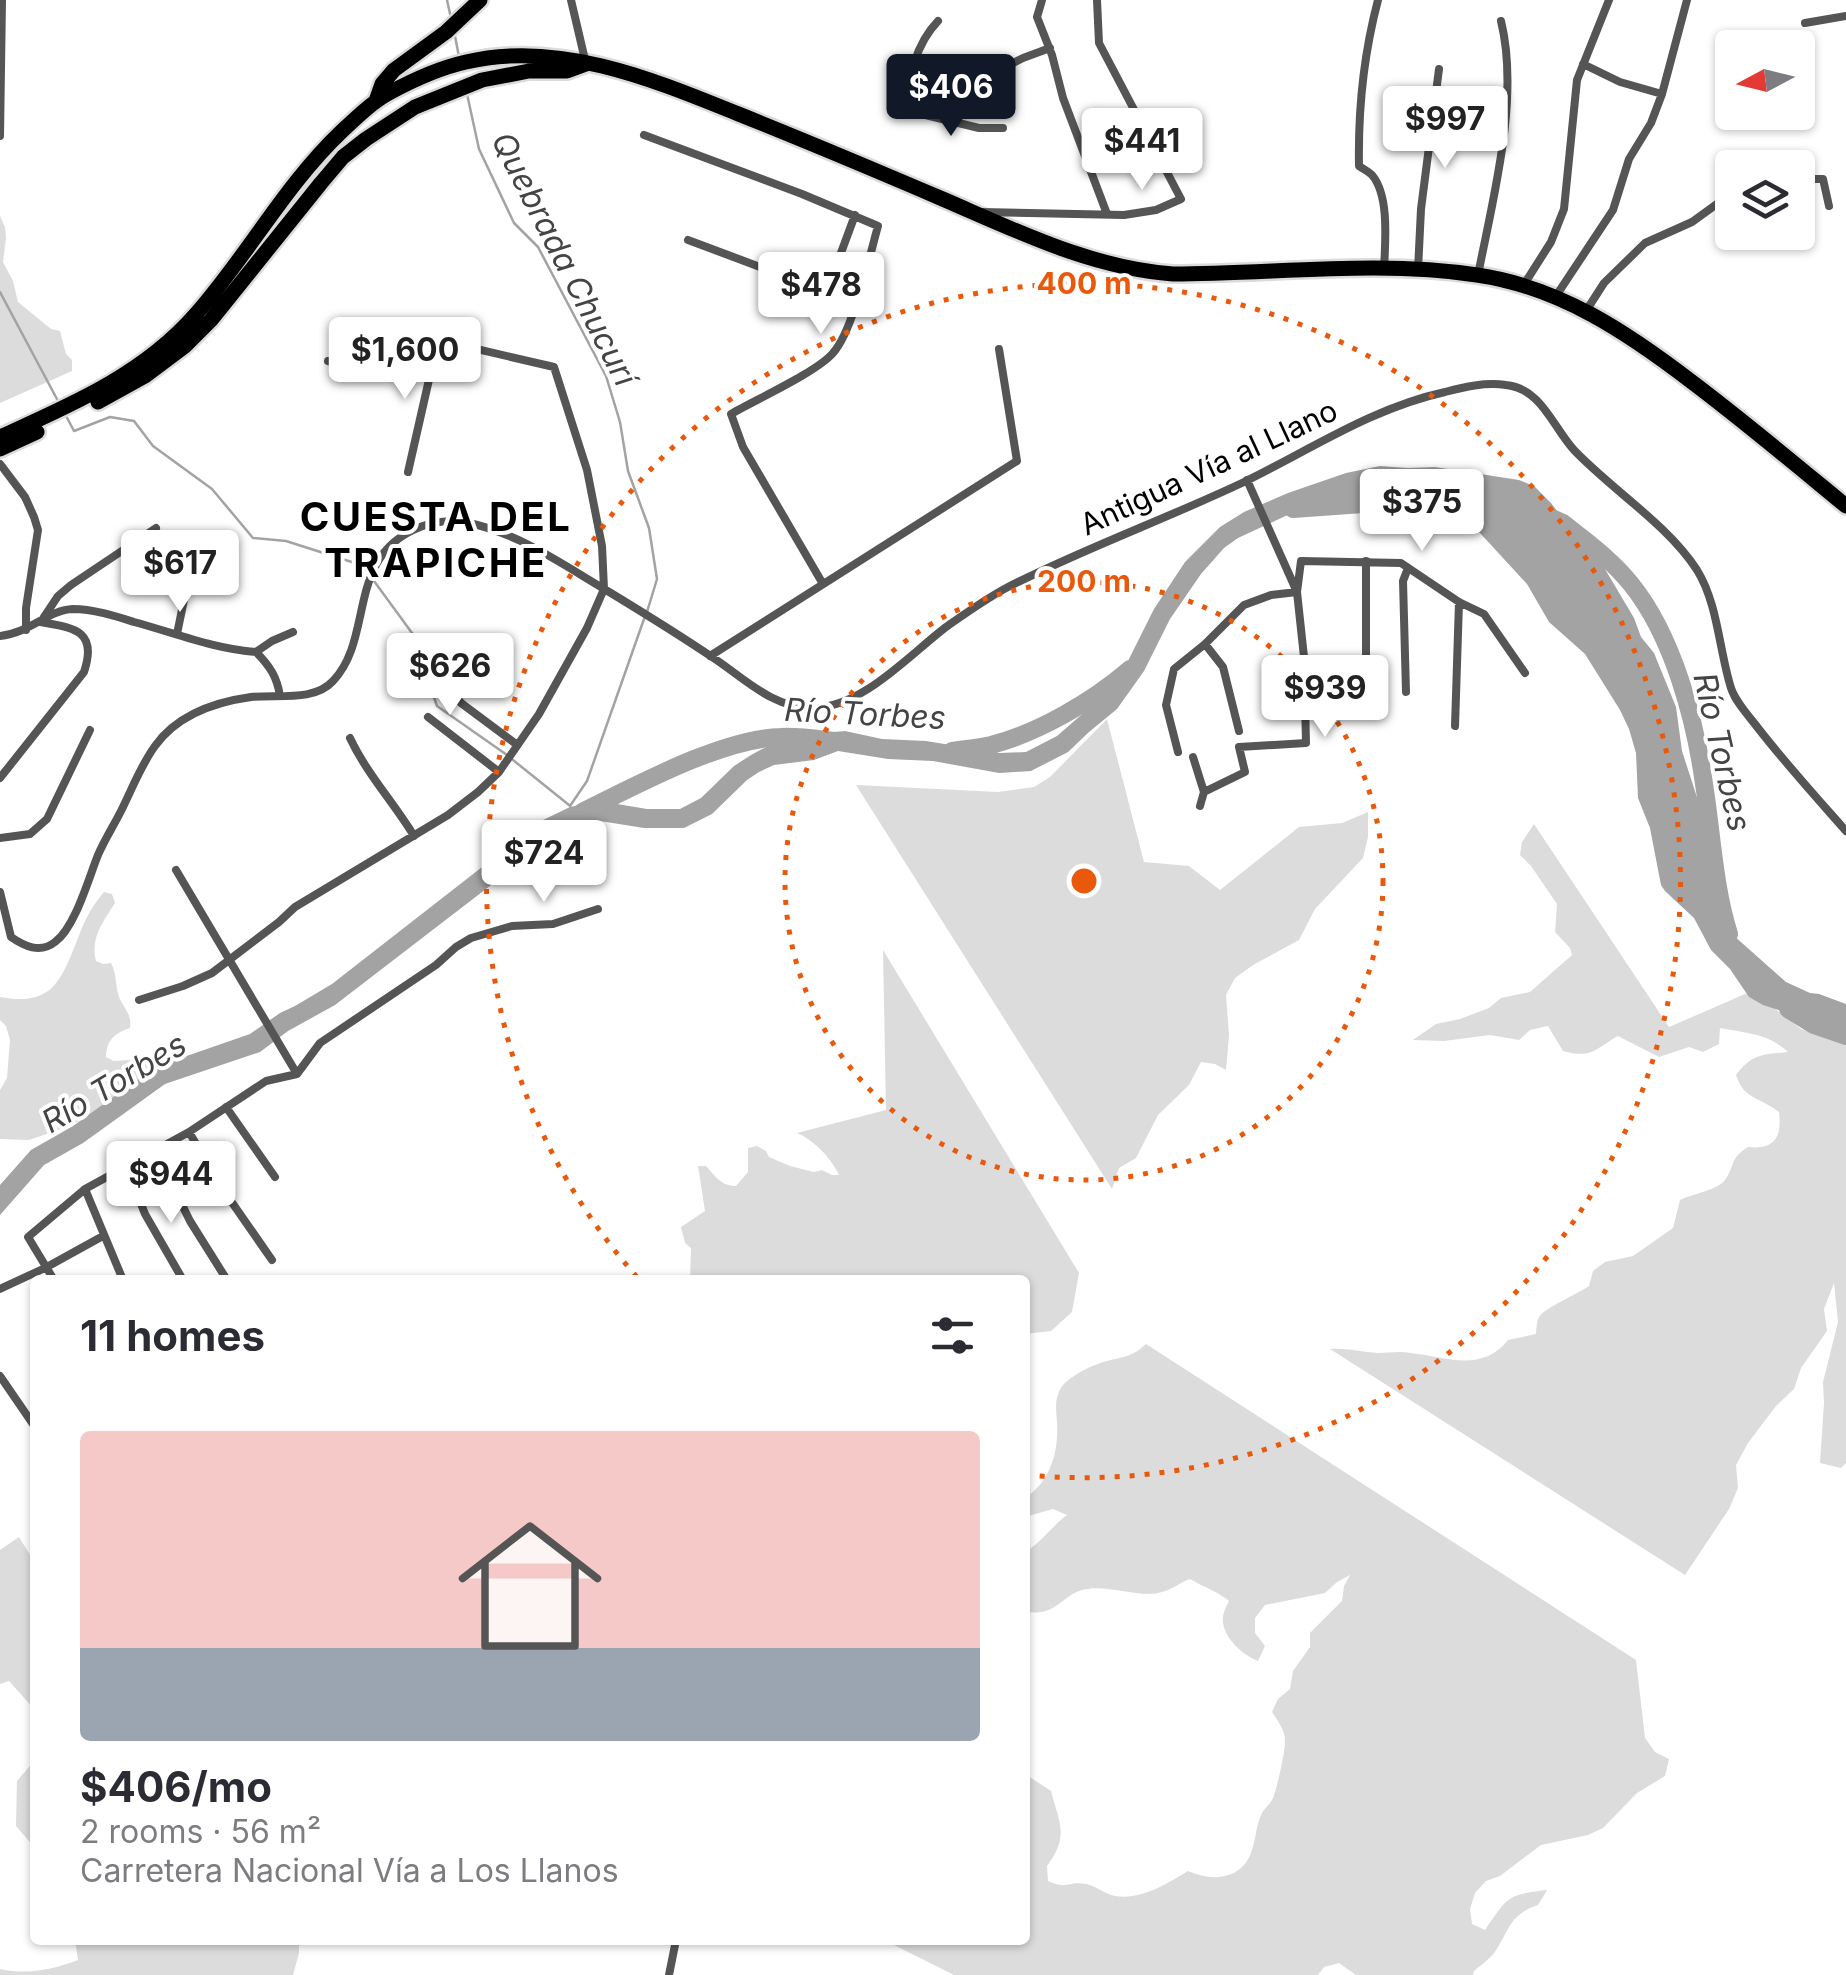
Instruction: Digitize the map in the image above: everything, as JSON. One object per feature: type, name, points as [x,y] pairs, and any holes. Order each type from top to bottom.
[{"type":"highway","points":[[376,101],[382,84],[394,70],[446,32],[480,0]]},
{"type":"highway","points":[[0,437],[93,394],[157,353],[206,302],[291,185],[376,101],[412,82],[466,62],[540,56],[570,58],[639,75],[1041,242],[1113,266],[1142,272],[1210,274],[1418,270],[1478,275],[1556,296],[1659,356],[1846,506]]},
{"type":"highway","points":[[0,449],[127,387],[185,346],[212,320],[343,158],[396,118],[482,80],[530,71],[567,71],[586,64]]},
{"type":"street","points":[[0,136],[2,0]]},
{"type":"street","points":[[570,0],[586,64]]},
{"type":"street","points":[[1042,0],[1037,17],[1107,214]]},
{"type":"street","points":[[972,212],[1124,215],[1156,210],[1181,199],[1099,42],[1097,0]]},
{"type":"street","points":[[1378,0],[1368,40],[1358,144],[1359,166],[1374,177],[1380,192],[1385,222],[1384,270]]},
{"type":"street","points":[[1523,286],[1552,242],[1564,208],[1574,96],[1609,0]]},
{"type":"street","points":[[1556,296],[1613,210],[1629,159],[1651,124],[1686,0]]},
{"type":"street","points":[[1806,23],[1846,16]]},
{"type":"street","points":[[938,21],[924,35],[908,81],[905,110],[979,128],[1002,128]]},
{"type":"street","points":[[1478,275],[1499,171],[1506,99],[1507,58],[1501,22]]},
{"type":"street","points":[[929,115],[984,78],[1050,48]]},
{"type":"street","points":[[1583,64],[1620,82],[1662,94]]},
{"type":"street","points":[[1418,270],[1420,208],[1439,68]]},
{"type":"street","points":[[644,135],[878,226],[847,331],[833,354],[731,414],[743,447],[822,584]]},
{"type":"street","points":[[1815,179],[1823,179],[1829,206]]},
{"type":"street","points":[[1586,311],[1604,283],[1644,243],[1692,222],[1715,205]]},
{"type":"street","points":[[688,240],[818,289],[828,288],[855,216]]},
{"type":"street","points":[[139,1000],[183,986],[231,960],[296,906],[414,836],[478,792],[499,772],[538,714],[604,589],[602,546],[588,470],[554,368],[438,340],[428,340],[400,363],[378,372],[328,361]]},
{"type":"street","points":[[408,472],[438,340]]},
{"type":"street","points":[[710,656],[1017,460],[998,349]]},
{"type":"street","name":"Antigua Vía al Llano","points":[[0,892],[11,937],[25,947],[46,947],[56,942],[74,915],[100,851],[157,742],[186,718],[210,706],[324,689],[341,673],[373,570],[388,547],[420,527],[456,521],[502,533],[632,604],[746,683],[783,703],[806,708],[836,705],[892,672],[1001,590],[1247,480],[1348,427],[1416,398],[1472,385],[1509,384],[1538,399],[1568,444],[1667,534],[1699,573],[1732,694],[1846,831]]},
{"type":"street","points":[[0,464],[25,497],[38,530],[26,630]]},
{"type":"street","points":[[1247,480],[1297,592]]},
{"type":"street","points":[[40,622],[71,585],[156,528]]},
{"type":"street","points":[[177,634],[194,551]]},
{"type":"street","points":[[1204,792],[1245,772],[1239,746],[1306,742],[1304,658],[1297,592],[1301,561],[1401,563],[1484,614],[1526,673]]},
{"type":"street","points":[[1366,561],[1366,706]]},
{"type":"street","points":[[1406,692],[1403,581],[1408,568]]},
{"type":"street","points":[[1178,752],[1166,706],[1174,669],[1244,604],[1297,592]]},
{"type":"street","points":[[1455,726],[1460,602]]},
{"type":"street","points":[[0,636],[26,630],[57,612],[74,609],[108,614],[226,650],[256,652],[293,632]]},
{"type":"street","points":[[2,771],[84,672],[89,656],[86,640],[77,630],[40,622]]},
{"type":"street","points":[[1205,644],[1224,667],[1239,731]]},
{"type":"street","points":[[256,652],[270,666],[280,696]]},
{"type":"street","points":[[427,653],[461,703],[516,744]]},
{"type":"street","points":[[428,717],[499,772]]},
{"type":"street","points":[[0,838],[30,834],[47,819],[90,730]]},
{"type":"street","points":[[350,738],[414,836]]},
{"type":"street","points":[[1193,757],[1204,792],[1200,806]]},
{"type":"street","points":[[176,870],[297,1074]]},
{"type":"street","points":[[50,1275],[28,1238],[85,1189],[188,1132],[266,1082],[297,1074],[320,1042],[471,938],[512,926],[553,924],[598,909]]},
{"type":"street","points":[[226,1107],[275,1176]]},
{"type":"street","points":[[188,1132],[272,1260]]},
{"type":"street","points":[[156,1150],[190,1221],[224,1275]]},
{"type":"street","points":[[126,1166],[145,1214],[178,1275]]},
{"type":"street","points":[[85,1189],[122,1275]]},
{"type":"street","points":[[31,1275],[103,1236]]},
{"type":"street","points":[[0,1290],[30,1275]]},
{"type":"street","points":[[0,1376],[30,1420]]},
{"type":"street","points":[[669,1975],[675,1945]]},
{"type":"shaded area","points":[[0,216],[6,238],[3,262],[18,302],[51,329],[60,331],[66,354],[72,360],[72,371],[0,403]]},
{"type":"shaded area","points":[[1380,466],[1435,467],[1519,480],[1534,486],[1602,564],[1641,637],[1654,653],[1676,707],[1682,751],[1705,822],[1713,881],[1733,935],[1786,982],[1846,1004],[1846,1039],[1749,997],[1711,950],[1694,918],[1665,891],[1650,828],[1638,798],[1636,753],[1629,729],[1585,654],[1549,622],[1527,584],[1480,533],[1442,503],[1404,493],[1377,493],[1294,512],[1224,548],[1170,619],[1144,671],[1117,709],[1068,752],[1031,771],[999,773],[838,751],[759,772],[712,814],[684,828],[644,828],[600,821],[560,832],[335,1005],[260,1052],[165,1084],[83,1143],[44,1165],[0,1215],[0,1185],[31,1150],[73,1126],[155,1067],[250,1034],[332,984],[541,821],[570,807],[599,801],[647,809],[680,809],[701,798],[734,766],[768,746],[807,742],[834,732],[1000,753],[1026,752],[1057,736],[1103,696],[1128,661],[1154,609],[1185,562],[1220,527],[1288,493]]},
{"type":"shaded area","points":[[1107,719],[1144,862],[1189,866],[1220,890],[1299,827],[1342,823],[1368,812],[1363,858],[1315,909],[1299,940],[1235,978],[1226,995],[1226,1070],[1201,1062],[1189,1085],[1158,1115],[1136,1158],[1119,1168],[1112,1189],[856,785],[998,792],[1034,787],[1050,777]]},
{"type":"shaded area","points":[[1534,824],[1669,1027],[1752,991],[1801,1029],[1846,1045],[1846,1463],[1841,1468],[1820,1463],[1823,1382],[1838,1322],[1834,1283],[1824,1309],[1827,1331],[1801,1368],[1794,1389],[1748,1443],[1736,1465],[1738,1488],[1729,1509],[1685,1575],[1330,1349],[1475,1360],[1487,1357],[1508,1340],[1536,1334],[1539,1317],[1589,1286],[1593,1271],[1605,1262],[1633,1256],[1673,1228],[1680,1200],[1722,1183],[1742,1152],[1748,1147],[1770,1144],[1778,1135],[1779,1112],[1748,1094],[1736,1075],[1753,1059],[1788,1052],[1756,1035],[1720,1028],[1719,1044],[1703,1052],[1689,1047],[1659,1057],[1618,1036],[1587,1053],[1563,1051],[1548,1026],[1530,1030],[1519,1040],[1490,1035],[1444,1041],[1413,1040],[1436,1024],[1489,1008],[1501,998],[1530,992],[1572,955],[1555,932],[1557,904],[1520,855],[1522,842]]},
{"type":"shaded area","points":[[104,892],[112,894],[115,903],[96,938],[96,961],[111,963],[130,1023],[130,1028],[112,1038],[106,1057],[114,1061],[145,1059],[158,1067],[123,1100],[64,1128],[29,1140],[0,1139],[0,1090],[7,1078],[10,1040],[0,1020],[0,997],[31,998],[54,985],[88,915]]},
{"type":"shaded area","points":[[883,950],[1079,1273],[1072,1312],[1051,1331],[1030,1333],[1030,1275],[690,1275],[691,1248],[685,1243],[681,1227],[705,1211],[698,1166],[706,1166],[722,1182],[736,1186],[748,1172],[748,1148],[757,1146],[769,1157],[790,1166],[839,1175],[821,1150],[797,1133],[886,1110]]},
{"type":"shaded area","points":[[1146,1344],[1636,1660],[1645,1738],[1655,1752],[1669,1759],[1665,1776],[1637,1793],[1603,1828],[1541,1845],[1500,1876],[1486,1881],[1475,1893],[1470,1909],[1472,1924],[1485,1930],[1509,1900],[1547,1890],[1538,1905],[1513,1921],[1496,1951],[1473,1975],[1356,1975],[1339,1963],[1324,1967],[1318,1975],[954,1975],[894,1945],[1030,1945],[1030,1777],[1051,1791],[1061,1830],[1058,1846],[1047,1866],[1048,1881],[1086,1884],[1125,1897],[1153,1890],[1188,1871],[1207,1877],[1234,1873],[1248,1860],[1262,1813],[1274,1796],[1285,1740],[1272,1712],[1278,1699],[1290,1689],[1293,1671],[1310,1647],[1310,1633],[1342,1601],[1350,1575],[1325,1593],[1265,1605],[1255,1618],[1255,1633],[1265,1646],[1258,1661],[1239,1649],[1225,1631],[1223,1615],[1229,1601],[1190,1579],[1153,1594],[1091,1588],[1047,1611],[1030,1612],[1030,1549],[1067,1515],[1053,1509],[1030,1516],[1030,1494],[1047,1475],[1054,1455],[1060,1389],[1085,1370],[1131,1354]]},
{"type":"shaded area","points":[[19,1537],[30,1555],[30,1704],[9,1681],[0,1684],[0,1550]]},
{"type":"shaded area","points":[[30,1766],[30,1842],[16,1826],[17,1781]]},
{"type":"shaded area","points":[[76,1945],[299,1945],[293,1975],[0,1975],[0,1969],[39,1970],[78,1960]]},
{"type":"waterway","name":"Quebrada Chucurí","points":[[447,0],[451,18]]},
{"type":"waterway","name":"Quebrada Chucurí","points":[[455,36],[459,57]]},
{"type":"waterway","name":"Quebrada Chucurí","points":[[467,94],[479,149],[514,223],[538,247],[606,376],[620,422],[628,471],[649,528],[657,579],[647,612]]},
{"type":"waterway","points":[[0,292],[58,401]]},
{"type":"waterway","points":[[64,412],[74,431],[110,417],[134,421],[153,446],[212,489],[253,538],[286,541],[358,564],[369,575]]},
{"type":"waterway","name":"Río Torbes","points":[[1293,509],[1447,498]]},
{"type":"waterway","name":"Río Torbes","points":[[1554,519],[1624,575],[1646,605],[1670,653],[1695,733],[1729,934]]},
{"type":"waterway","points":[[374,581],[412,633],[437,706],[507,755]]},
{"type":"waterway","name":"Quebrada Chucurí","points":[[570,806],[587,781],[644,619]]},
{"type":"waterway","name":"Río Torbes","points":[[952,751],[1009,740],[1046,724],[1099,693],[1130,669]]},
{"type":"waterway","name":"Río Torbes","points":[[582,812],[680,765],[732,746],[781,737],[836,741]]},
{"type":"waterway","points":[[513,760],[569,805]]},
{"type":"waterway","name":"Río Torbes","points":[[1788,1009],[1814,1025],[1846,1036]]},
{"type":"district","name":"CUESTA DEL TRAPICHE","points":[[436,540]]}]
